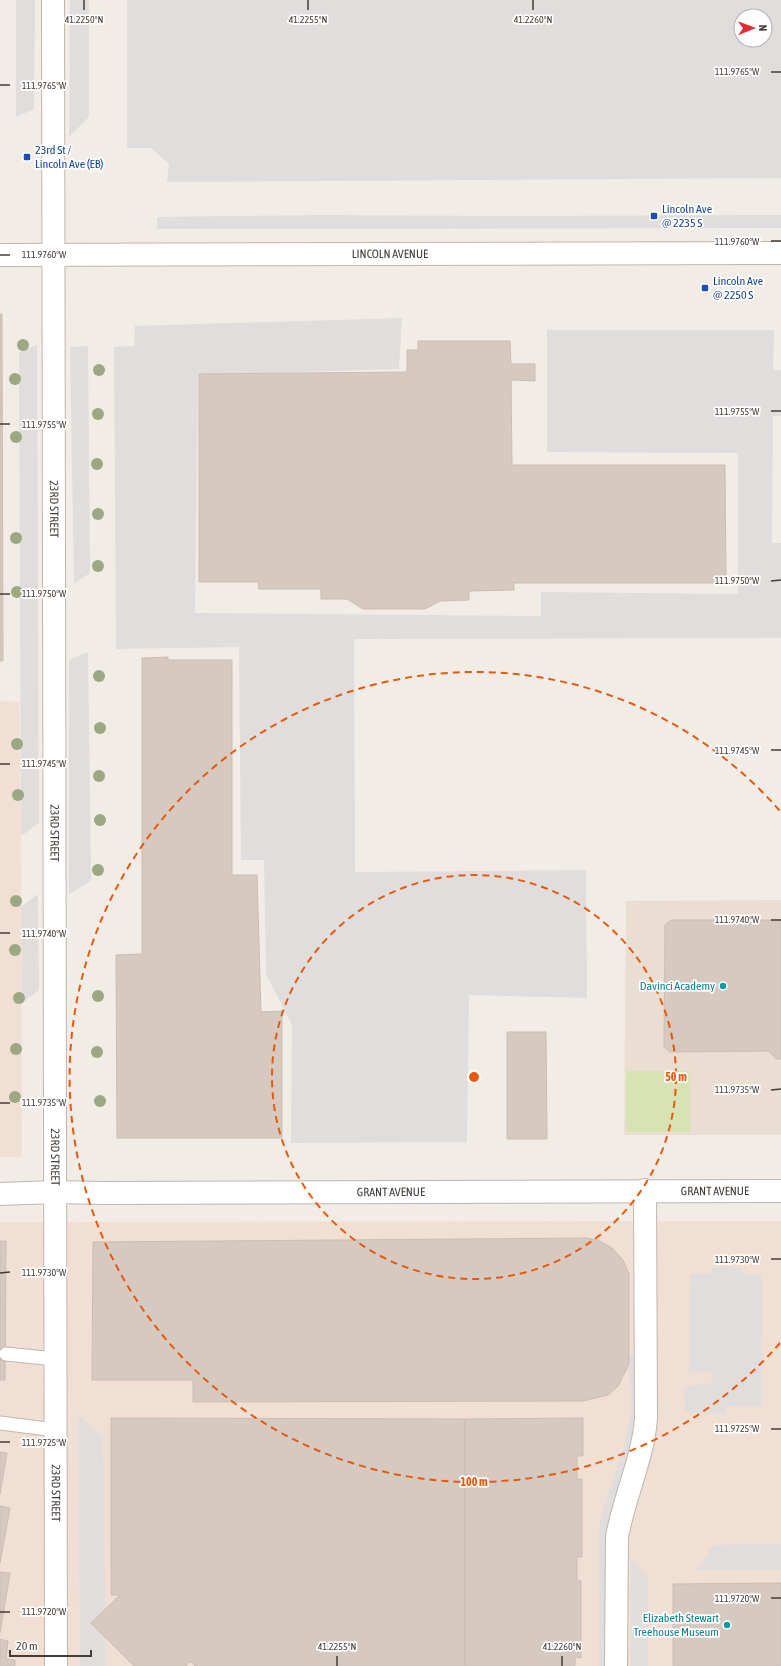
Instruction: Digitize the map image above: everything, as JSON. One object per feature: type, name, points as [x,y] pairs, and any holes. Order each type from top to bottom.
[{"type":"street","name":"23RD STREET","points":[[53,0],[56,1666]]},
{"type":"street","name":"LINCOLN AVENUE","points":[[0,255],[781,253]]},
{"type":"street","points":[[616,1666],[617,1537],[620,1517],[644,1437],[646,1418],[645,1190]]},
{"type":"street","name":"GRANT AVENUE","points":[[0,1194],[55,1192],[781,1191]]},
{"type":"lane","points":[[6,1354],[55,1358]]},
{"type":"lane","points":[[0,1423],[55,1430]]},
{"type":"shaded area","points":[[16,0],[35,0],[34,109],[16,117]]},
{"type":"shaded area","points":[[70,0],[89,0],[89,117],[69,137]]},
{"type":"shaded area","points":[[127,0],[781,0],[781,178],[167,182],[169,164],[151,148],[127,148]]},
{"type":"shaded area","points":[[320,215],[781,215],[781,228],[157,229],[157,217]]},
{"type":"shaded area","points":[[402,318],[399,369],[198,375],[195,613],[541,616],[541,592],[738,594],[738,453],[547,452],[547,330],[774,330],[773,370],[781,370],[781,416],[773,416],[772,543],[781,543],[781,638],[354,639],[355,872],[586,870],[587,998],[469,995],[467,1142],[291,1143],[292,1025],[266,974],[264,860],[241,860],[239,647],[116,649],[114,347],[134,346],[135,326]]},
{"type":"shaded area","points":[[37,345],[39,823],[21,836],[19,352]]},
{"type":"shaded area","points":[[88,346],[90,573],[74,584],[70,347]]},
{"type":"shaded area","points":[[88,652],[91,881],[69,894],[69,660]]},
{"type":"shaded area","points":[[0,701],[19,702],[22,1157],[0,1157]]},
{"type":"shaded area","points":[[38,894],[39,990],[22,1003],[21,907]]},
{"type":"shaded area","points":[[781,900],[781,1135],[624,1135],[626,901]]},
{"type":"shaded area","points":[[781,1221],[781,1666],[0,1666],[0,1222]]},
{"type":"shaded area","points":[[711,1267],[742,1267],[741,1274],[763,1274],[762,1407],[725,1406],[725,1414],[685,1413],[684,1386],[713,1383],[712,1372],[689,1373],[690,1274],[712,1273]]},
{"type":"shaded area","points":[[629,1356],[640,1356],[639,1413],[610,1666],[599,1666],[598,1533],[603,1507],[622,1454],[630,1414]]},
{"type":"shaded area","points":[[78,1415],[103,1436],[106,1666],[80,1666]]},
{"type":"shaded area","points":[[781,1544],[781,1570],[697,1570],[713,1545]]},
{"type":"shaded area","points":[[631,1556],[648,1578],[648,1666],[631,1666]]},
{"type":"green space","points":[[626,1071],[690,1071],[690,1132],[626,1132]]},
{"type":"building","points":[[0,314],[2,314],[3,661],[0,661]]},
{"type":"building","points":[[418,341],[510,341],[511,364],[535,364],[535,381],[511,380],[512,465],[725,465],[726,583],[514,583],[514,590],[469,591],[469,600],[440,601],[425,609],[363,609],[347,599],[321,599],[321,589],[259,589],[258,582],[199,582],[199,374],[407,372],[407,350],[418,350]]},
{"type":"building","points":[[168,657],[168,660],[232,660],[232,875],[257,875],[261,1012],[282,1011],[282,1138],[117,1138],[116,955],[142,954],[142,658]]},
{"type":"building","name":"Davinci Academy","points":[[671,920],[781,920],[781,1059],[776,1059],[769,1051],[670,1052],[664,1047],[665,925]]},
{"type":"building","points":[[507,1032],[546,1032],[547,1139],[507,1139]]},
{"type":"building","points":[[586,1238],[598,1240],[612,1248],[623,1260],[629,1274],[629,1364],[618,1386],[608,1395],[583,1401],[193,1402],[193,1380],[92,1380],[93,1242]]},
{"type":"building","points":[[0,1241],[6,1241],[5,1380],[0,1380]]},
{"type":"building","points":[[111,1418],[465,1419],[465,1666],[195,1666],[190,1661],[186,1666],[134,1666],[91,1623],[120,1595],[111,1595]]},
{"type":"building","points":[[583,1418],[583,1456],[577,1456],[577,1479],[582,1479],[582,1557],[577,1557],[577,1581],[581,1581],[581,1658],[575,1657],[575,1666],[465,1666],[465,1419]]},
{"type":"building","points":[[0,1452],[7,1453],[0,1494]]},
{"type":"building","points":[[0,1506],[10,1508],[0,1563]]},
{"type":"building","points":[[0,1572],[10,1573],[0,1633]]},
{"type":"building","name":"Elizabeth Stewart Treehouse Museum","points":[[781,1583],[781,1666],[673,1666],[673,1584]]},
{"type":"building","points":[[0,1639],[8,1641],[6,1659],[15,1660],[15,1666],[0,1666]]},
{"type":"place","name":"23rd St / Lincoln Ave (EB)","points":[[27,157]]},
{"type":"place","name":"Lincoln Ave @ 2235 S","points":[[654,216]]},
{"type":"place","name":"Lincoln Ave @ 2250 S","points":[[705,288]]},
{"type":"place","name":"Davinci Academy","points":[[723,986]]},
{"type":"place","name":"Elizabeth Stewart Treehouse Museum","points":[[727,1625]]}]
